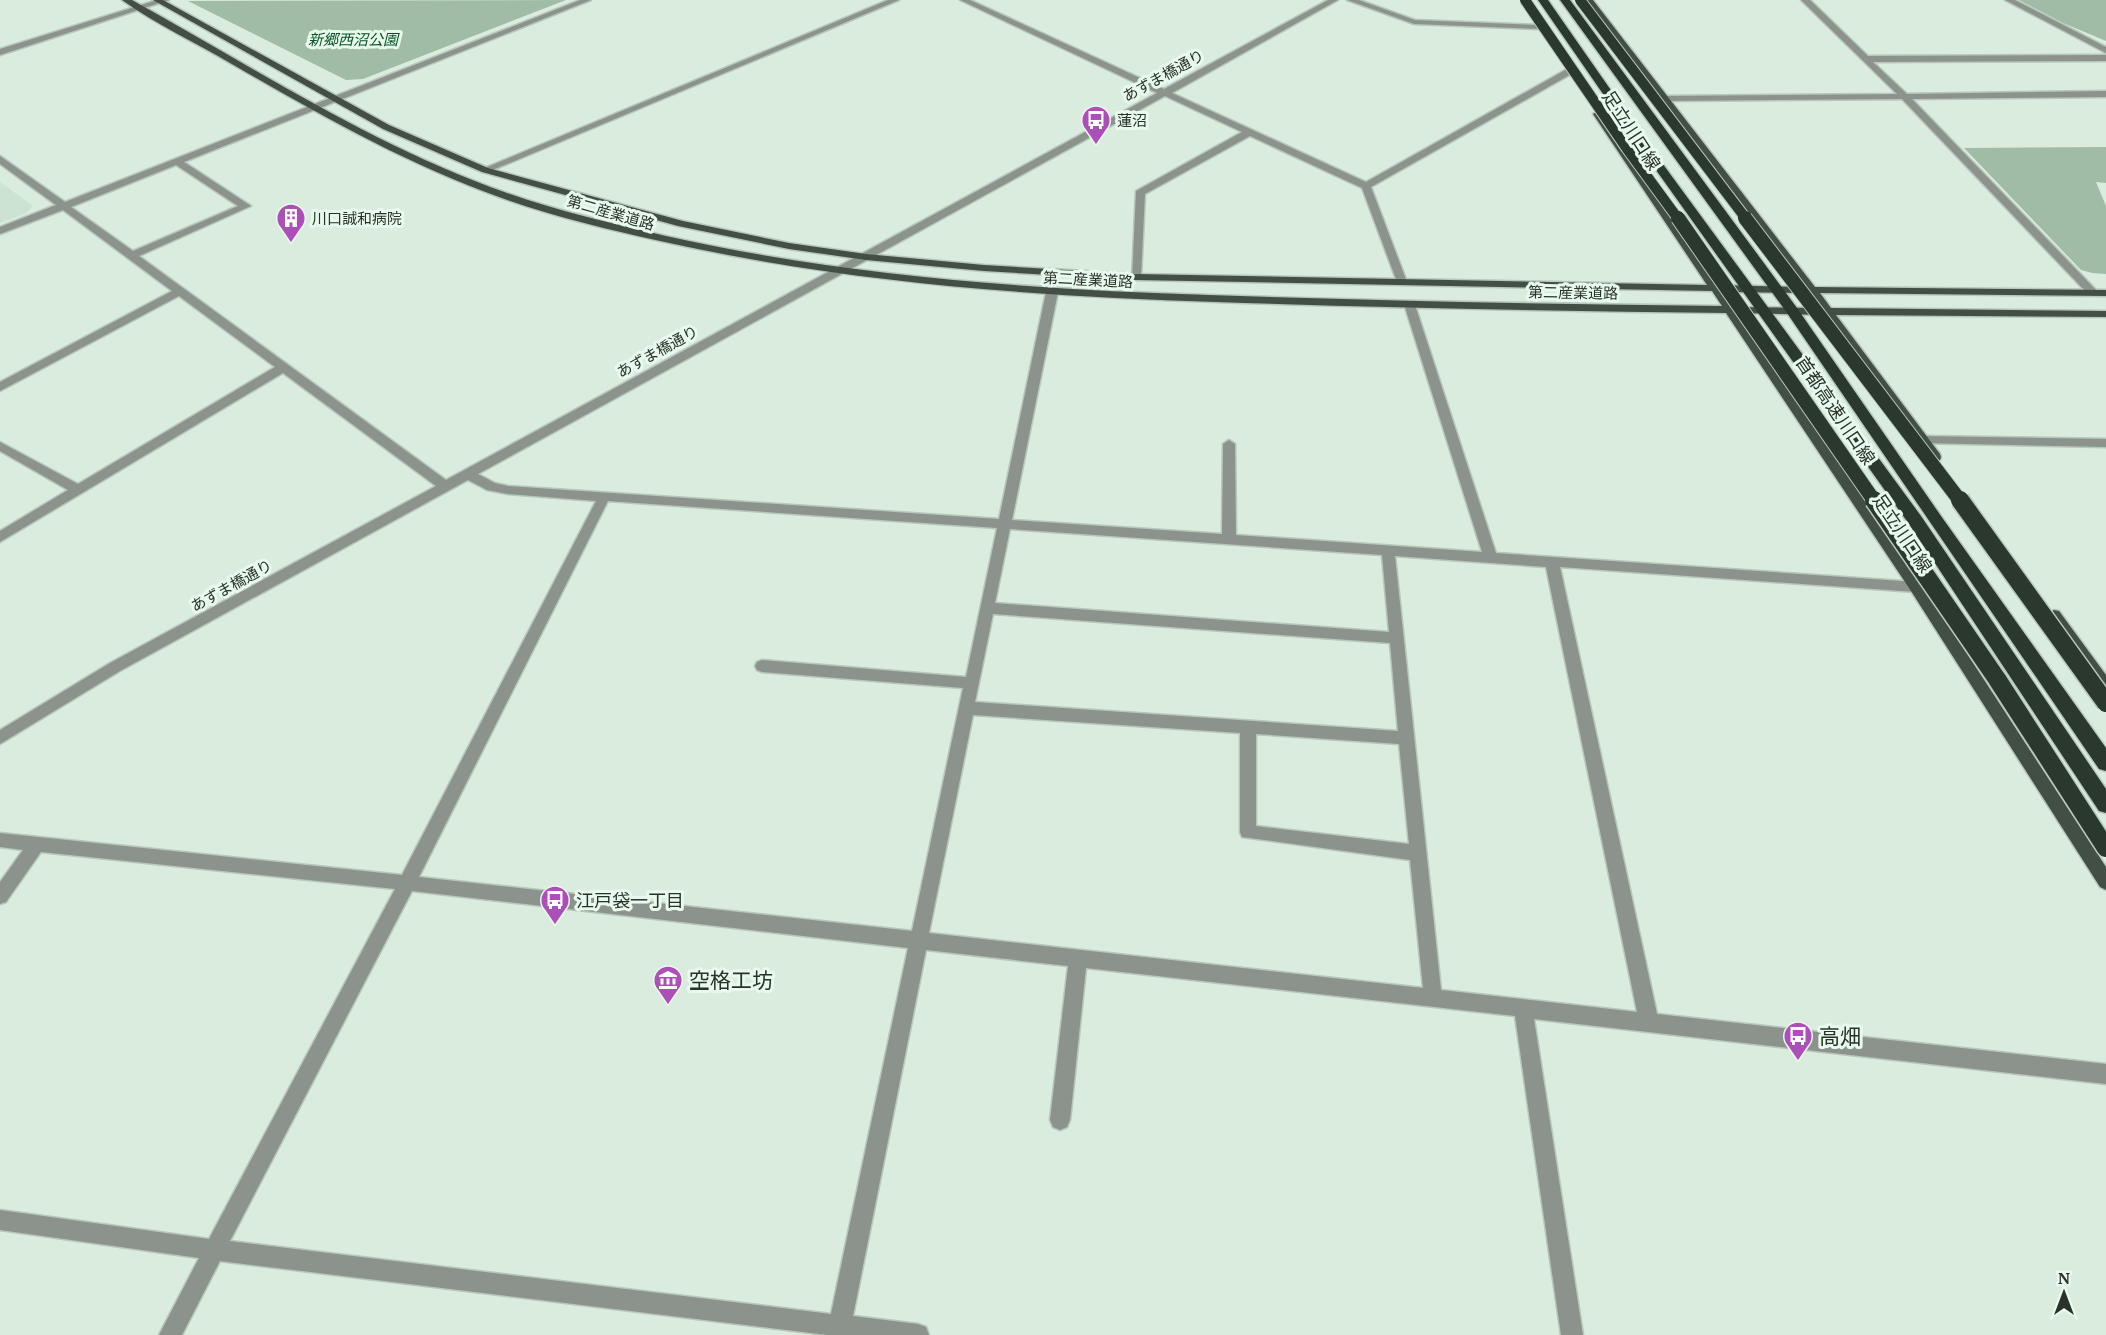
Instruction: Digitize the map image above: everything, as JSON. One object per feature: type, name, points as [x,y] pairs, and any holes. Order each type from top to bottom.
[{"type":"highway","name":"首都高速川口線","points":[[1525,0],[1627,149],[1720,275],[1997,679],[2106,848]]},
{"type":"highway","points":[[1543,0],[1762,310],[1915,520],[2106,805]]},
{"type":"highway","points":[[1565,0],[1792,310],[1935,520],[2106,763]]},
{"type":"highway","points":[[1580,0],[1970,514],[2106,704]]},
{"type":"main road","name":"第二産業道路","points":[[126,0],[315,107],[418,162],[507,197],[660,241],[764,261],[940,284],[1138,297],[1410,304],[2106,314]]},
{"type":"main road","name":"足立川口線","points":[[1521,0],[1916,587],[2106,882]]},
{"type":"main road","points":[[1589,0],[1828,311],[2106,686]]},
{"type":"main road","name":"第二産業道路","points":[[161,1],[386,127],[484,170],[682,224],[789,246],[866,257],[984,268],[1136,277],[1777,290],[2106,293]]},
{"type":"street","points":[[0,231],[587,0]]},
{"type":"street","points":[[484,170],[895,0]]},
{"type":"street","points":[[964,0],[1366,186],[1402,282]]},
{"type":"street","name":"あずま橋通り","points":[[0,738],[115,667],[1334,0]]},
{"type":"street","points":[[1352,0],[1414,22],[1539,27]]},
{"type":"street","points":[[1805,0],[1904,96],[2093,293]]},
{"type":"street","points":[[2009,0],[2104,48]]},
{"type":"street","points":[[0,52],[161,1]]},
{"type":"street","points":[[1866,59],[2106,58]]},
{"type":"street","points":[[1366,186],[1570,71]]},
{"type":"street","points":[[1665,99],[2106,94]]},
{"type":"street","points":[[1136,277],[1140,193],[1250,132]]},
{"type":"street","points":[[0,159],[445,486]]},
{"type":"street","points":[[133,255],[246,206],[177,162]]},
{"type":"street","points":[[0,387],[182,291]]},
{"type":"street","points":[[839,1330],[1052,292]]},
{"type":"street","points":[[1410,304],[1491,558]]},
{"type":"street","points":[[0,537],[284,367]]},
{"type":"street","points":[[1923,440],[2106,443]]},
{"type":"street","points":[[1229,444],[1229,538]]},
{"type":"street","points":[[0,446],[78,490]]},
{"type":"street","points":[[466,474],[492,487],[508,490],[1004,526],[1229,538],[1916,587]]},
{"type":"street","points":[[170,1335],[407,883],[603,497]]},
{"type":"street","points":[[1388,551],[1432,999]]},
{"type":"street","points":[[1552,562],[1649,1023]]},
{"type":"street","points":[[987,608],[1397,638]]},
{"type":"street","points":[[762,666],[971,683]]},
{"type":"street","points":[[966,708],[1407,738]]},
{"type":"street","points":[[1248,727],[1248,832],[1418,853]]},
{"type":"street","points":[[0,840],[407,883],[2106,1074]]},
{"type":"street","points":[[0,896],[37,844]]},
{"type":"street","points":[[1060,1120],[1078,958]]},
{"type":"street","points":[[1523,1010],[1572,1335]]},
{"type":"street","points":[[0,1220],[839,1330],[918,1335]]},
{"type":"shaded area","points":[[0,182],[33,206],[26,213],[0,223]]},
{"type":"green space","name":"新郷西沼公園","points":[[566,0],[363,79],[346,80],[188,1]]},
{"type":"green space","points":[[2019,0],[2106,0],[2106,41],[2063,23]]},
{"type":"green space","points":[[2106,147],[2106,183],[2096,182],[2106,206],[2106,274],[2081,270],[1964,148]]},
{"type":"place","name":"蓮沼","points":[[1096,146]]},
{"type":"place","name":"川口誠和病院","points":[[291,244]]},
{"type":"place","name":"江戸袋一丁目","points":[[555,926]]},
{"type":"place","name":"空格工坊","points":[[668,1006]]},
{"type":"place","name":"高畑","points":[[1798,1062]]}]
